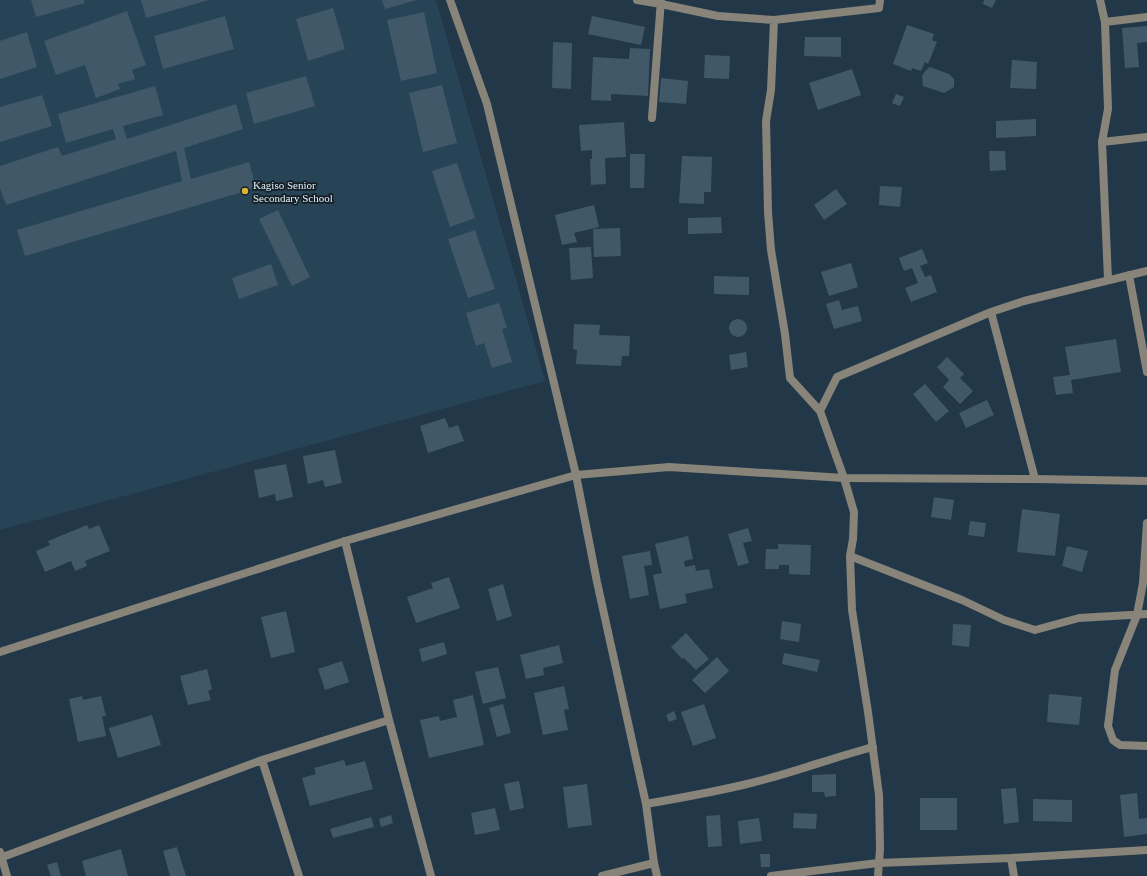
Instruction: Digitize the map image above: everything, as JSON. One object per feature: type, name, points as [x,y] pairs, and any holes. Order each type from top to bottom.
[{"type":"street","points":[[450,0],[487,104],[576,475],[597,582],[646,804],[657,876]]},
{"type":"street","points":[[637,0],[661,2],[718,16],[774,20],[879,8],[880,0]]},
{"type":"street","points":[[1100,0],[1105,22],[1108,109],[1102,142],[1108,280]]},
{"type":"street","points":[[652,118],[661,2]]},
{"type":"street","points":[[1105,22],[1147,17]]},
{"type":"street","points":[[774,20],[771,90],[766,121],[768,212],[771,250],[785,334],[790,378],[820,411],[844,478],[854,512],[853,539],[850,556],[852,610],[873,747],[878,795],[880,849],[878,876]]},
{"type":"street","points":[[1102,142],[1147,137]]},
{"type":"street","points":[[820,411],[837,377],[991,312],[1024,301],[1147,271]]},
{"type":"street","points":[[1129,275],[1147,372]]},
{"type":"street","points":[[991,312],[1035,479]]},
{"type":"street","points":[[0,652],[345,541],[576,475],[669,467],[844,478],[1147,481]]},
{"type":"street","points":[[1147,523],[1144,583],[1137,615],[1115,670],[1108,726],[1113,740],[1120,746],[1147,746]]},
{"type":"street","points":[[345,541],[389,720],[431,876]]},
{"type":"street","points":[[850,556],[962,600],[1004,620],[1035,630],[1079,618],[1147,614]]},
{"type":"street","points":[[7,876],[0,856],[262,760],[389,720]]},
{"type":"street","points":[[646,804],[747,784],[873,747]]},
{"type":"street","points":[[262,760],[299,876]]},
{"type":"street","points":[[771,876],[878,863],[1011,858],[1147,850]]},
{"type":"street","points":[[1011,858],[1014,876]]},
{"type":"street","points":[[602,876],[654,863]]},
{"type":"shaded area","name":"Kagiso Senior Secondary School","points":[[0,0],[436,0],[545,381],[0,530]]},
{"type":"building","points":[[31,0],[84,0],[85,3],[36,17]]},
{"type":"building","points":[[141,0],[209,0],[146,18]]},
{"type":"building","points":[[382,0],[417,0],[385,9]]},
{"type":"building","points":[[984,0],[996,0],[992,8],[983,4]]},
{"type":"building","points":[[333,8],[345,49],[308,61],[296,19]]},
{"type":"building","points":[[127,11],[146,65],[132,70],[135,79],[118,84],[120,89],[96,98],[85,65],[56,75],[44,41]]},
{"type":"building","points":[[424,12],[437,73],[401,81],[387,20]]},
{"type":"building","points":[[225,16],[234,49],[163,69],[154,36]]},
{"type":"building","points":[[592,16],[645,27],[641,45],[588,34]]},
{"type":"building","points":[[907,25],[934,34],[932,40],[937,42],[928,64],[925,62],[921,71],[912,68],[911,71],[893,64]]},
{"type":"building","points":[[1147,26],[1147,42],[1137,43],[1139,67],[1125,68],[1122,28]]},
{"type":"building","points":[[27,32],[37,67],[0,79],[0,41]]},
{"type":"building","points":[[805,37],[841,37],[841,57],[804,56]]},
{"type":"building","points":[[553,42],[572,43],[571,89],[552,88]]},
{"type":"building","points":[[630,48],[650,49],[648,96],[611,94],[611,101],[591,100],[593,57],[629,59]]},
{"type":"building","points":[[705,55],[730,56],[729,79],[704,78]]},
{"type":"building","points":[[1012,60],[1037,62],[1036,89],[1010,88]]},
{"type":"building","points":[[930,67],[949,74],[954,79],[954,87],[944,93],[923,86],[922,76]]},
{"type":"building","points":[[852,69],[861,95],[818,110],[809,83]]},
{"type":"building","points":[[306,76],[315,106],[254,124],[246,93]]},
{"type":"building","points":[[661,78],[688,81],[686,104],[659,102]]},
{"type":"building","points":[[442,85],[457,143],[423,152],[409,93]]},
{"type":"building","points":[[155,86],[163,115],[123,126],[127,139],[236,104],[243,129],[184,148],[191,179],[249,162],[256,188],[25,256],[17,230],[182,181],[176,151],[6,205],[0,188],[0,166],[58,147],[62,156],[116,139],[113,129],[66,143],[58,114]]},
{"type":"building","points":[[896,94],[904,97],[900,106],[892,103]]},
{"type":"building","points":[[42,95],[52,126],[0,142],[0,107]]},
{"type":"building","points":[[1036,119],[1036,136],[996,138],[996,121]]},
{"type":"building","points":[[624,122],[626,157],[605,158],[606,184],[591,185],[590,159],[592,159],[592,150],[581,151],[579,125]]},
{"type":"building","points":[[989,151],[1005,151],[1006,170],[990,171]]},
{"type":"building","points":[[630,154],[645,154],[644,188],[630,188]]},
{"type":"building","points":[[682,156],[712,157],[711,192],[704,192],[704,204],[679,203]]},
{"type":"building","points":[[457,163],[475,218],[450,227],[432,171]]},
{"type":"building","points":[[880,186],[902,187],[900,207],[879,205]]},
{"type":"building","points":[[836,189],[847,204],[824,220],[814,205]]},
{"type":"building","points":[[594,205],[599,227],[574,233],[577,242],[562,245],[555,215]]},
{"type":"building","points":[[278,210],[310,277],[292,286],[259,219]]},
{"type":"building","points":[[721,217],[722,233],[688,234],[688,218]]},
{"type":"building","points":[[620,228],[621,256],[594,257],[593,229]]},
{"type":"building","points":[[475,230],[495,289],[468,298],[448,239]]},
{"type":"building","points":[[591,247],[593,278],[571,280],[569,248]]},
{"type":"building","points":[[922,249],[928,263],[920,266],[925,277],[931,275],[937,292],[911,302],[905,288],[918,283],[912,268],[904,271],[899,258]]},
{"type":"building","points":[[851,263],[858,287],[829,296],[821,272]]},
{"type":"building","points":[[271,264],[278,285],[239,299],[232,278]]},
{"type":"building","points":[[714,276],[749,277],[749,295],[714,294]]},
{"type":"building","points":[[839,300],[842,310],[858,306],[862,321],[834,329],[826,304]]},
{"type":"building","points":[[499,303],[507,328],[502,329],[512,362],[492,368],[484,343],[476,346],[466,313]]},
{"type":"building","points":[[738,319],[744,322],[747,328],[744,334],[738,337],[732,334],[729,328],[732,322]]},
{"type":"building","points":[[574,324],[600,325],[599,335],[630,336],[629,356],[622,356],[621,366],[576,364],[577,350],[573,349]]},
{"type":"building","points":[[1116,339],[1121,372],[1071,380],[1073,393],[1056,395],[1053,377],[1070,375],[1065,347]]},
{"type":"building","points":[[746,352],[748,367],[731,370],[729,355]]},
{"type":"building","points":[[947,357],[964,374],[960,378],[973,391],[960,404],[943,387],[949,380],[937,367]]},
{"type":"building","points":[[925,384],[949,411],[936,422],[913,394]]},
{"type":"building","points":[[987,400],[994,415],[966,428],[959,413]]},
{"type":"building","points":[[445,418],[449,428],[458,425],[464,441],[428,453],[420,426]]},
{"type":"building","points":[[335,450],[342,483],[325,487],[323,480],[308,484],[303,456]]},
{"type":"building","points":[[286,464],[293,497],[276,501],[275,494],[259,498],[254,470]]},
{"type":"building","points":[[934,497],[954,500],[951,520],[931,517]]},
{"type":"building","points":[[1022,509],[1060,514],[1055,556],[1017,552]]},
{"type":"building","points":[[970,521],[986,523],[984,537],[968,535]]},
{"type":"building","points":[[87,525],[89,529],[99,525],[110,551],[85,561],[87,566],[75,571],[71,561],[45,572],[36,551],[50,545],[48,541]]},
{"type":"building","points":[[748,528],[752,541],[743,543],[749,563],[738,566],[728,534]]},
{"type":"building","points":[[688,536],[693,559],[684,561],[685,567],[695,565],[696,571],[709,569],[713,588],[685,594],[687,603],[660,609],[653,575],[662,573],[655,544]]},
{"type":"building","points":[[778,544],[811,545],[810,575],[789,574],[789,565],[779,565],[779,569],[765,569],[766,549],[778,549]]},
{"type":"building","points":[[1067,546],[1088,551],[1082,572],[1062,566]]},
{"type":"building","points":[[650,551],[652,565],[644,566],[649,595],[630,599],[622,556]]},
{"type":"building","points":[[449,577],[460,608],[416,623],[407,597],[433,588],[431,583]]},
{"type":"building","points":[[503,584],[512,616],[497,621],[488,589]]},
{"type":"building","points":[[286,611],[295,652],[271,658],[261,617]]},
{"type":"building","points":[[782,621],[801,624],[799,642],[780,639]]},
{"type":"building","points":[[953,624],[971,625],[969,647],[952,645]]},
{"type":"building","points":[[686,633],[709,659],[696,670],[684,658],[682,659],[671,647]]},
{"type":"building","points":[[444,642],[447,654],[422,662],[419,649]]},
{"type":"building","points":[[559,645],[563,663],[543,668],[544,675],[526,679],[520,655]]},
{"type":"building","points":[[784,653],[820,660],[817,672],[782,664]]},
{"type":"building","points":[[717,657],[729,671],[705,693],[692,680]]},
{"type":"building","points":[[342,661],[349,682],[325,690],[318,669]]},
{"type":"building","points":[[498,667],[506,698],[483,704],[475,672]]},
{"type":"building","points":[[207,669],[212,689],[208,691],[211,700],[188,705],[180,676]]},
{"type":"building","points":[[564,686],[569,709],[564,710],[568,730],[543,735],[534,693]]},
{"type":"building","points":[[1049,694],[1082,697],[1079,725],[1047,722]]},
{"type":"building","points":[[473,695],[484,745],[429,758],[420,720],[439,716],[440,721],[457,717],[453,700]]},
{"type":"building","points":[[82,696],[83,700],[101,696],[106,716],[102,716],[106,736],[78,742],[69,699]]},
{"type":"building","points":[[503,704],[511,733],[497,737],[489,708]]},
{"type":"building","points":[[704,704],[716,738],[693,746],[681,712]]},
{"type":"building","points":[[674,711],[677,719],[669,722],[666,715]]},
{"type":"building","points":[[152,715],[161,745],[118,758],[109,728]]},
{"type":"building","points":[[344,760],[346,766],[365,761],[373,789],[310,806],[302,778],[316,774],[314,768]]},
{"type":"building","points":[[836,774],[836,796],[825,797],[824,792],[812,792],[812,775]]},
{"type":"building","points":[[519,781],[524,808],[510,811],[504,784]]},
{"type":"building","points":[[587,784],[592,825],[568,828],[563,787]]},
{"type":"building","points":[[1016,788],[1019,822],[1004,824],[1001,789]]},
{"type":"building","points":[[1137,793],[1139,819],[1147,818],[1147,834],[1124,837],[1120,795]]},
{"type":"building","points":[[920,798],[957,798],[957,830],[920,830]]},
{"type":"building","points":[[1033,799],[1072,800],[1072,822],[1033,821]]},
{"type":"building","points":[[495,808],[500,830],[475,835],[471,813]]},
{"type":"building","points":[[794,813],[817,814],[816,829],[793,828]]},
{"type":"building","points":[[391,815],[393,823],[381,827],[379,819]]},
{"type":"building","points":[[720,815],[722,846],[708,847],[706,816]]},
{"type":"building","points":[[371,817],[374,827],[333,838],[330,829]]},
{"type":"building","points":[[759,818],[762,841],[740,844],[738,821]]},
{"type":"building","points":[[177,847],[186,876],[170,876],[163,851]]},
{"type":"building","points":[[121,849],[128,876],[86,876],[82,861]]},
{"type":"building","points":[[760,854],[770,854],[770,867],[761,867]]},
{"type":"building","points":[[57,862],[61,876],[51,876],[47,865]]},
{"type":"place","name":"Kagiso Senior Secondary School","points":[[245,191]]}]
